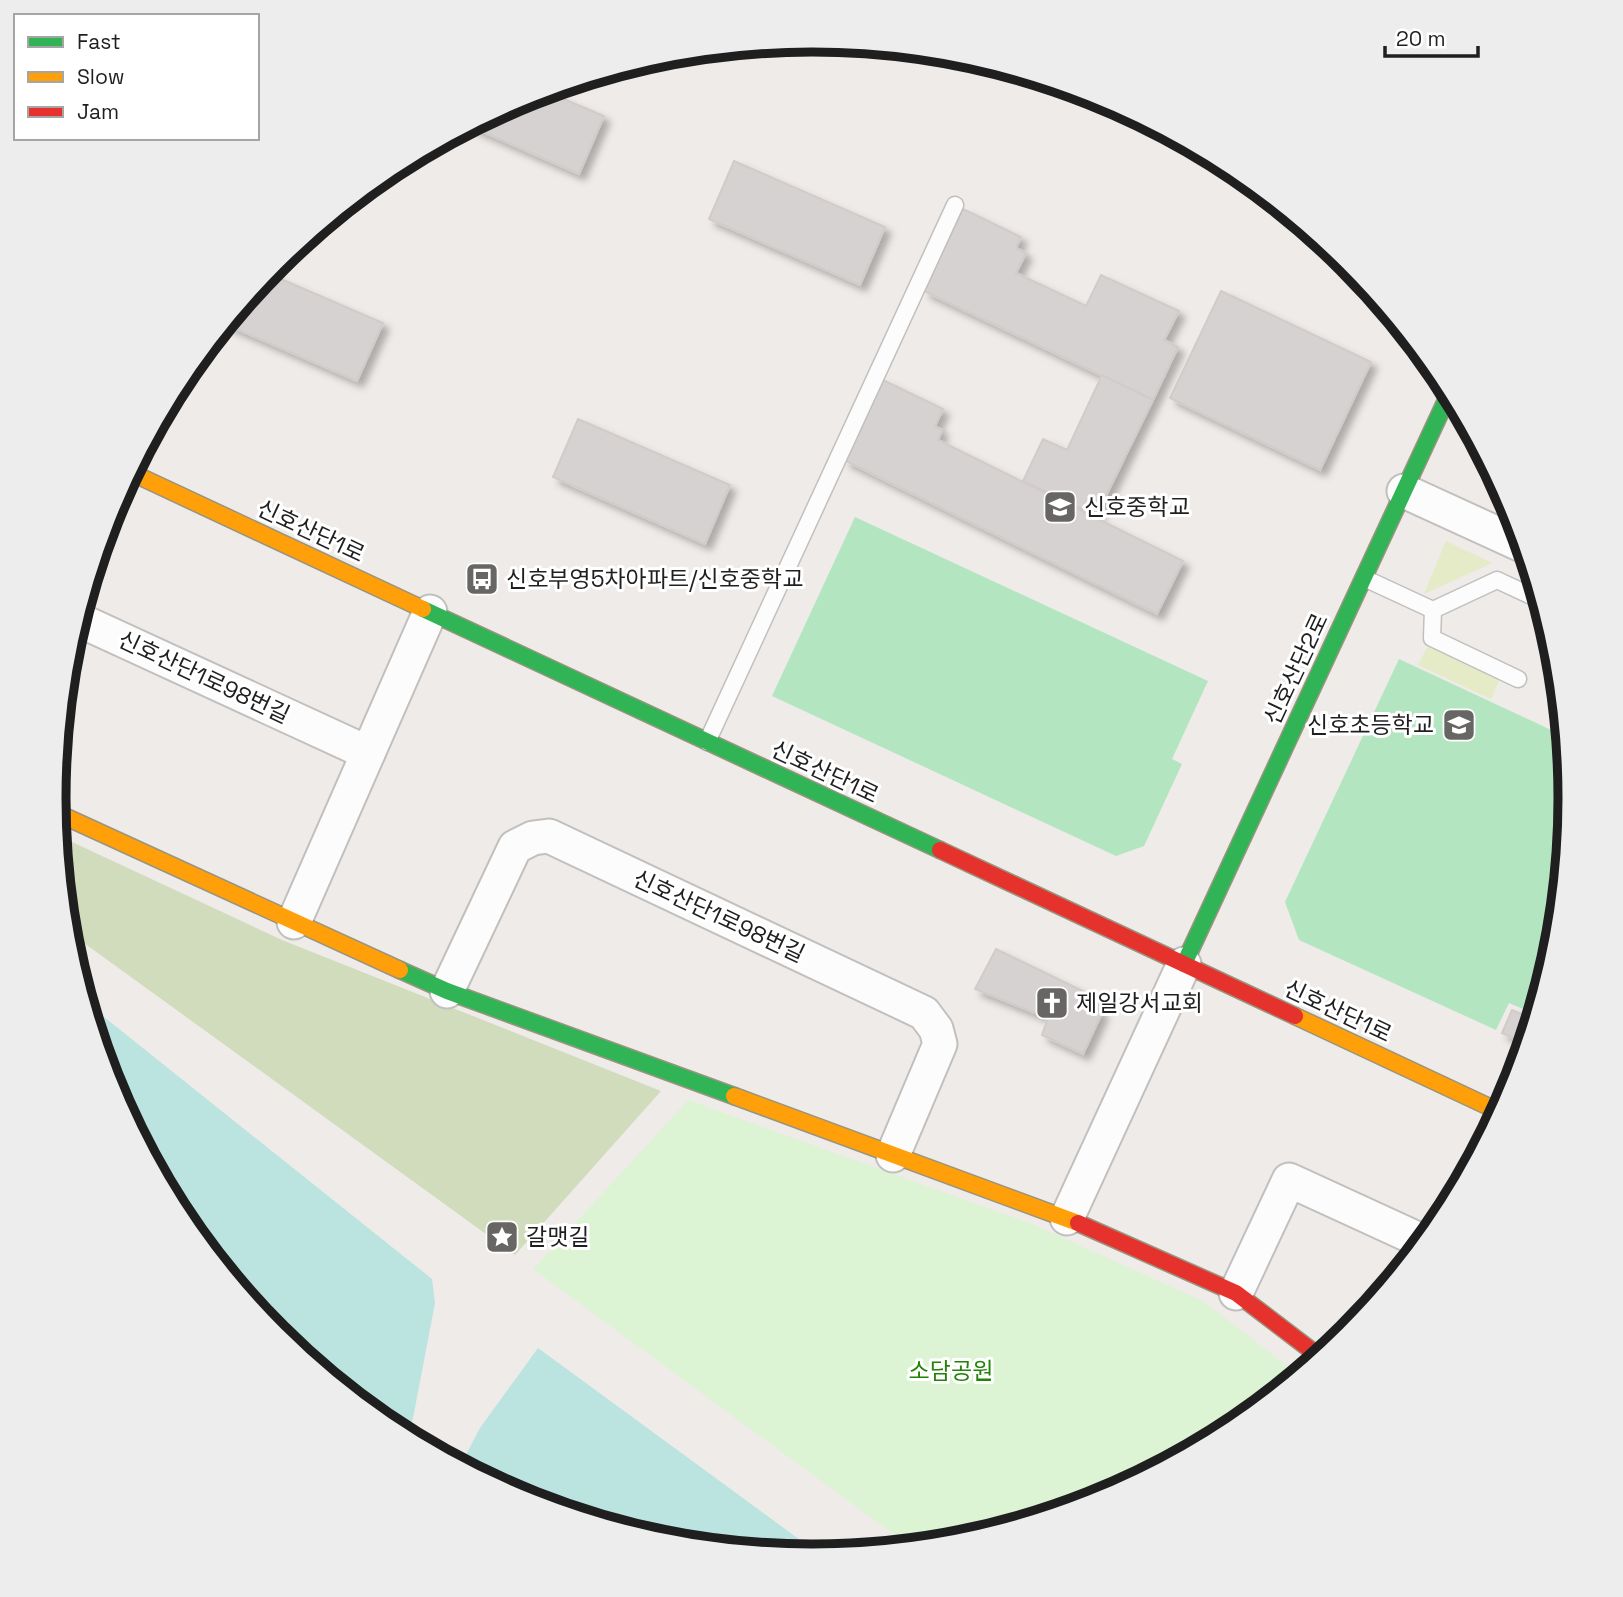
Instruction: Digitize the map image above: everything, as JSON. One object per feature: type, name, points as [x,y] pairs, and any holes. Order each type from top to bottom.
[{"type":"main road","name":"신호산단2로","points":[[1184,964],[1444,404]]},
{"type":"main road","name":"신호산단1로","points":[[139,476],[1490,1107]]},
{"type":"main road","points":[[66,817],[447,991],[1067,1218],[1236,1293],[1312,1351]]},
{"type":"street","points":[[1404,491],[1511,540]]},
{"type":"street","points":[[294,922],[430,612]]},
{"type":"street","name":"신호산단1로98번길","points":[[87,623],[368,753]]},
{"type":"street","name":"신호산단1로98번길","points":[[447,991],[515,847],[533,838],[549,836],[924,1013],[936,1029],[940,1045],[893,1155]]},
{"type":"street","points":[[1067,1218],[1184,964]]},
{"type":"street","points":[[1236,1293],[1290,1180],[1414,1238]]},
{"type":"lane","points":[[707,742],[955,205]]},
{"type":"lane","points":[[1364,578],[1433,610],[1497,580],[1529,595]]},
{"type":"lane","points":[[1433,610],[1432,638],[1518,679]]},
{"type":"green space","points":[[855,517],[1208,681],[1172,759],[1182,764],[1144,846],[1116,856],[772,696]]},
{"type":"green space","points":[[1446,541],[1492,563],[1424,594]]},
{"type":"green space","points":[[1428,646],[1500,679],[1491,699],[1418,665]]},
{"type":"green space","name":"신호초등학교","points":[[1399,659],[1554,731],[1558,798],[1556,847],[1543,944],[1526,1010],[1509,1003],[1496,1030],[1299,940],[1285,902]]},
{"type":"green space","points":[[67,840],[282,940],[661,1091],[515,1255],[79,940]]},
{"type":"green space","name":"소담공원","points":[[688,1100],[1032,1224],[1203,1301],[1291,1369],[1226,1419],[1184,1445],[1097,1488],[1005,1519],[900,1539],[533,1269]]},
{"type":"water","points":[[97,1011],[432,1279],[435,1303],[409,1427],[357,1390],[320,1359],[284,1326],[220,1253],[191,1213],[142,1128],[122,1084]]},
{"type":"water","points":[[538,1348],[805,1544],[714,1538],[618,1519],[572,1505],[526,1488],[464,1459],[480,1428]]},
{"type":"building","points":[[559,97],[604,116],[579,174],[479,130]]},
{"type":"building","points":[[734,161],[885,227],[860,285],[709,219]]},
{"type":"building","points":[[963,209],[1021,237],[1016,248],[1026,253],[1016,273],[1086,306],[1101,275],[1179,311],[1164,340],[1178,347],[1153,400],[924,291]]},
{"type":"building","points":[[278,278],[383,323],[357,381],[234,328]]},
{"type":"building","points":[[1221,291],[1371,362],[1320,470],[1170,398]]},
{"type":"building","points":[[1102,375],[1153,400],[1096,516],[1023,481],[1043,439],[1067,450]]},
{"type":"building","points":[[883,380],[943,409],[935,426],[942,430],[938,440],[1183,561],[1157,614],[844,460]]},
{"type":"building","points":[[578,419],[730,485],[705,544],[553,477]]},
{"type":"building","name":"제일강서교회","points":[[996,949],[1085,992],[1102,1013],[1083,1054],[1042,1035],[1048,1018],[975,989]]},
{"type":"building","points":[[1512,1010],[1525,1016],[1517,1040],[1502,1033]]},
{"type":"traffic: fast","points":[[1184,964],[1444,404]]},
{"type":"traffic: fast","points":[[423,609],[940,850]]},
{"type":"traffic: fast","points":[[400,970],[447,991],[734,1096]]},
{"type":"traffic: slow","points":[[139,476],[423,609]]},
{"type":"traffic: slow","points":[[66,817],[400,970]]},
{"type":"traffic: slow","points":[[1295,1016],[1490,1107]]},
{"type":"traffic: slow","points":[[734,1096],[1078,1223]]},
{"type":"traffic: jam","points":[[940,850],[1295,1016]]},
{"type":"traffic: jam","points":[[1078,1223],[1236,1293],[1312,1351]]},
{"type":"place","name":"신호중학교","points":[[1060,507]]},
{"type":"place","name":"신호부영5차아파트/신호중학교","points":[[482,579]]},
{"type":"place","name":"신호초등학교","points":[[1459,725]]},
{"type":"place","name":"제일강서교회","points":[[1052,1003]]},
{"type":"place","name":"갈맷길","points":[[502,1237]]}]
